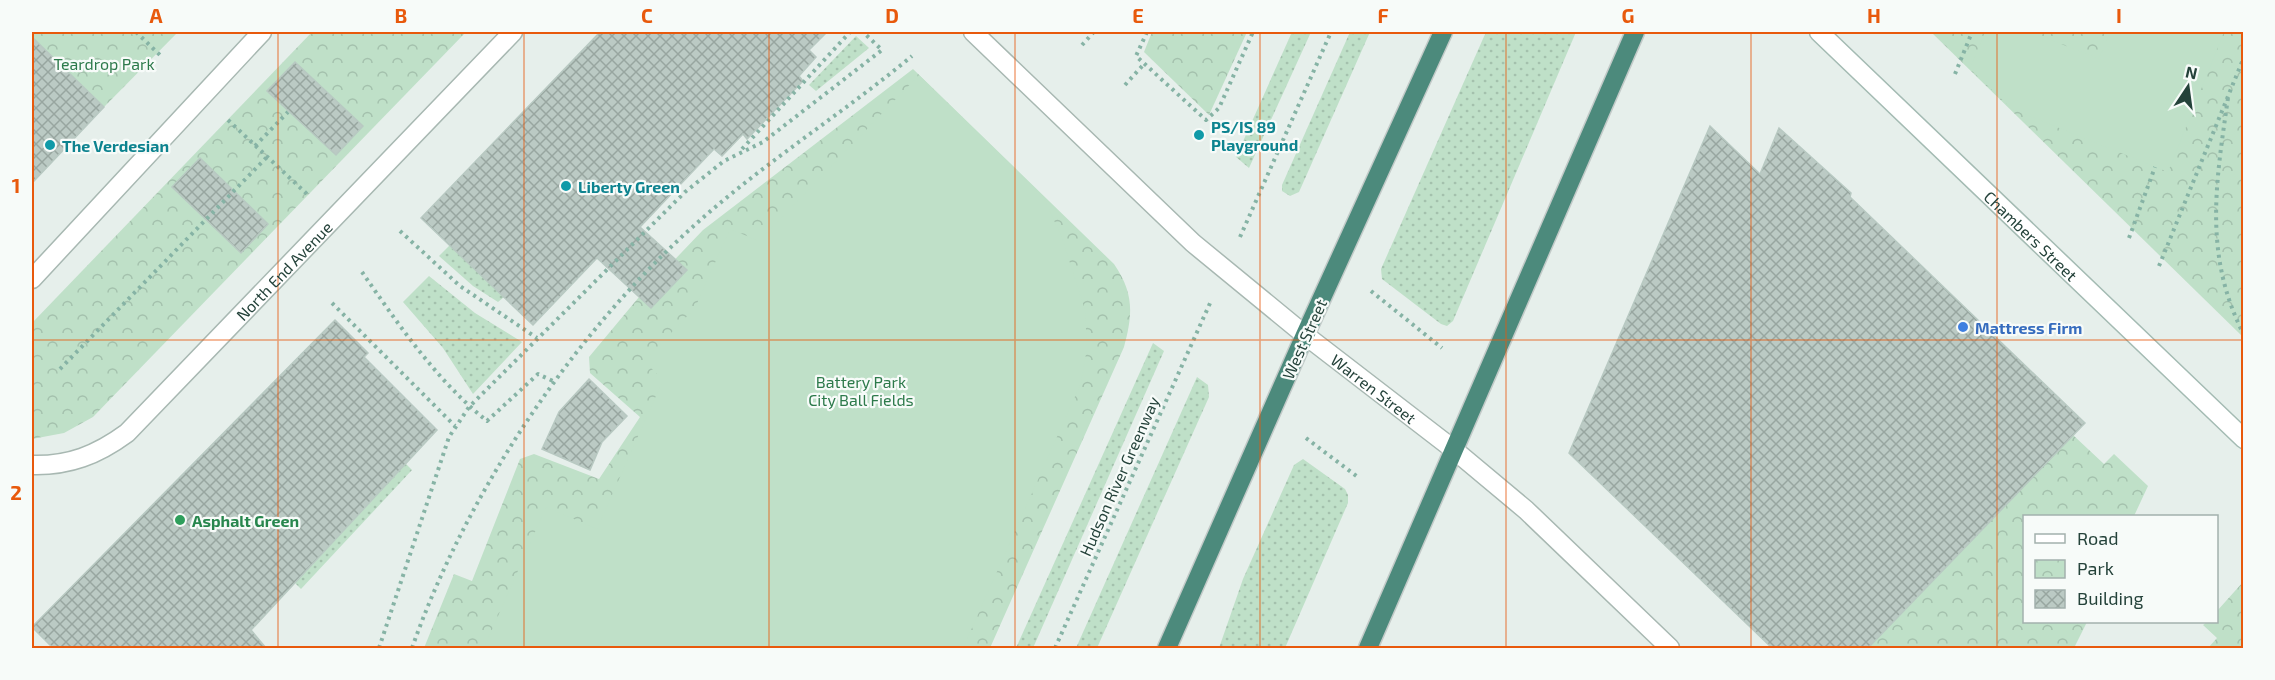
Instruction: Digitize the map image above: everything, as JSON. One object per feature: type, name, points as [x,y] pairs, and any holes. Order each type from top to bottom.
[{"type":"highway","name":"West Street","points":[[1167,648],[1305,335],[1443,32]]},
{"type":"highway","points":[[1368,648],[1635,32]]},
{"type":"street","points":[[32,279],[262,32]]},
{"type":"street","name":"North End Avenue","points":[[32,465],[65,464],[88,457],[127,433],[513,32]]},
{"type":"street","name":"Warren Street","points":[[973,32],[1193,243],[1305,335],[1453,449],[1526,510],[1670,648]]},
{"type":"street","name":"Chambers Street","points":[[1819,32],[2244,439]]},
{"type":"path","points":[[136,32],[163,58]]},
{"type":"path","points":[[379,648],[404,567],[455,426],[470,407],[537,338],[685,192],[740,152],[850,32]]},
{"type":"path","points":[[740,152],[763,142],[882,50],[862,32]]},
{"type":"path","points":[[1147,32],[1136,56],[1206,120],[1219,108],[1253,32]]},
{"type":"path","points":[[1244,229],[1331,32]]},
{"type":"path","points":[[1955,74],[1972,32]]},
{"type":"path","points":[[1082,45],[1093,33]]},
{"type":"path","points":[[412,648],[462,529],[506,452],[555,382],[627,294],[696,223],[730,194],[912,56]]},
{"type":"path","points":[[2159,266],[2244,57]]},
{"type":"path","points":[[1125,85],[1144,64]]},
{"type":"path","points":[[2228,98],[2217,174],[2216,249],[2223,280],[2244,335]]},
{"type":"path","points":[[255,146],[288,112]]},
{"type":"path","points":[[227,119],[308,196]]},
{"type":"path","points":[[60,369],[267,157]]},
{"type":"path","points":[[2129,238],[2155,167]]},
{"type":"path","points":[[400,231],[460,286],[537,338]]},
{"type":"path","points":[[362,272],[429,362],[470,407],[487,421],[538,374],[555,382]]},
{"type":"path","points":[[1371,291],[1442,348]]},
{"type":"path","points":[[332,303],[455,426]]},
{"type":"path","name":"Hudson River Greenway","points":[[1056,648],[1205,314]]},
{"type":"path","points":[[1305,438],[1359,478]]},
{"type":"green space","name":"Teardrop Park","points":[[32,32],[178,32],[104,107],[32,37]]},
{"type":"green space","points":[[312,32],[466,32],[93,417],[64,433],[32,439],[32,323]]},
{"type":"green space","points":[[1152,32],[1247,32],[1209,115],[1144,52]]},
{"type":"green space","points":[[1292,32],[1311,32],[1249,168],[1236,157]]},
{"type":"green space","points":[[1350,32],[1370,32],[1299,192],[1290,196],[1282,191],[1282,185]]},
{"type":"green space","points":[[1486,32],[1576,32],[1453,321],[1447,326],[1441,324],[1382,279],[1381,269]]},
{"type":"green space","points":[[1931,32],[2243,32],[2243,337]]},
{"type":"green space","points":[[1985,32],[2031,32],[2099,59],[2110,32],[2224,32],[2168,172],[2012,109],[1970,69]]},
{"type":"green space","points":[[856,36],[869,48],[816,91],[809,85]]},
{"type":"green space","name":"Battery Park City Ball Fields","points":[[913,69],[1114,264],[1125,285],[1130,304],[1124,347],[990,648],[424,648],[454,574],[472,581],[520,459],[534,454],[599,479],[640,417],[590,373],[589,357],[639,297],[703,230]]},
{"type":"green space","name":"Battery Park City Ball Fields","points":[[919,75],[1043,196],[1062,238],[1085,310],[1087,348],[1081,383],[963,648],[484,648],[546,507],[597,529],[663,380],[644,361],[695,308],[730,229],[759,241]]},
{"type":"green space","points":[[450,245],[504,297],[498,302],[473,286],[439,256]]},
{"type":"green space","points":[[429,276],[475,313],[522,342],[473,394],[443,348],[403,302]]},
{"type":"green space","points":[[1153,343],[1164,351],[1033,648],[1016,648]]},
{"type":"green space","points":[[1197,377],[1208,385],[1209,397],[1097,648],[1076,648]]},
{"type":"green space","points":[[2073,435],[2104,464],[2114,454],[2148,486],[2134,515],[2023,515],[2023,623],[2086,623],[2074,648],[1868,648]]},
{"type":"green space","points":[[1303,459],[1345,489],[1348,503],[1285,648],[1219,648],[1243,579],[1294,465]]},
{"type":"green space","points":[[406,464],[412,470],[301,589],[295,583]]},
{"type":"green space","points":[[2243,582],[2243,648],[2208,648],[2217,638],[2203,625],[2218,623],[2218,610]]},
{"type":"building","name":"Liberty Green","points":[[600,32],[827,32],[809,50],[816,57],[799,76],[803,81],[747,139],[743,134],[722,156],[714,149],[640,227],[687,270],[651,308],[597,258],[533,325],[421,218]]},
{"type":"building","name":"The Verdesian","points":[[32,37],[104,107],[32,183]]},
{"type":"building","points":[[295,62],[363,126],[336,155],[267,91]]},
{"type":"building","points":[[1710,126],[1760,174],[1779,128],[1851,193],[1850,197],[2085,423],[1868,648],[1772,648],[1569,453]]},
{"type":"building","points":[[200,158],[268,224],[241,253],[172,187]]},
{"type":"building","points":[[335,320],[368,353],[364,357],[437,430],[251,630],[266,648],[53,648],[32,627]]},
{"type":"building","points":[[589,379],[627,416],[602,442],[590,470],[542,449],[559,412]]},
{"type":"place","name":"PS/IS 89 Playground","points":[[1199,135]]},
{"type":"place","name":"The Verdesian","points":[[50,145]]},
{"type":"place","name":"Liberty Green","points":[[566,186]]},
{"type":"place","name":"Mattress Firm","points":[[1963,327]]},
{"type":"place","name":"Asphalt Green","points":[[180,520]]}]
